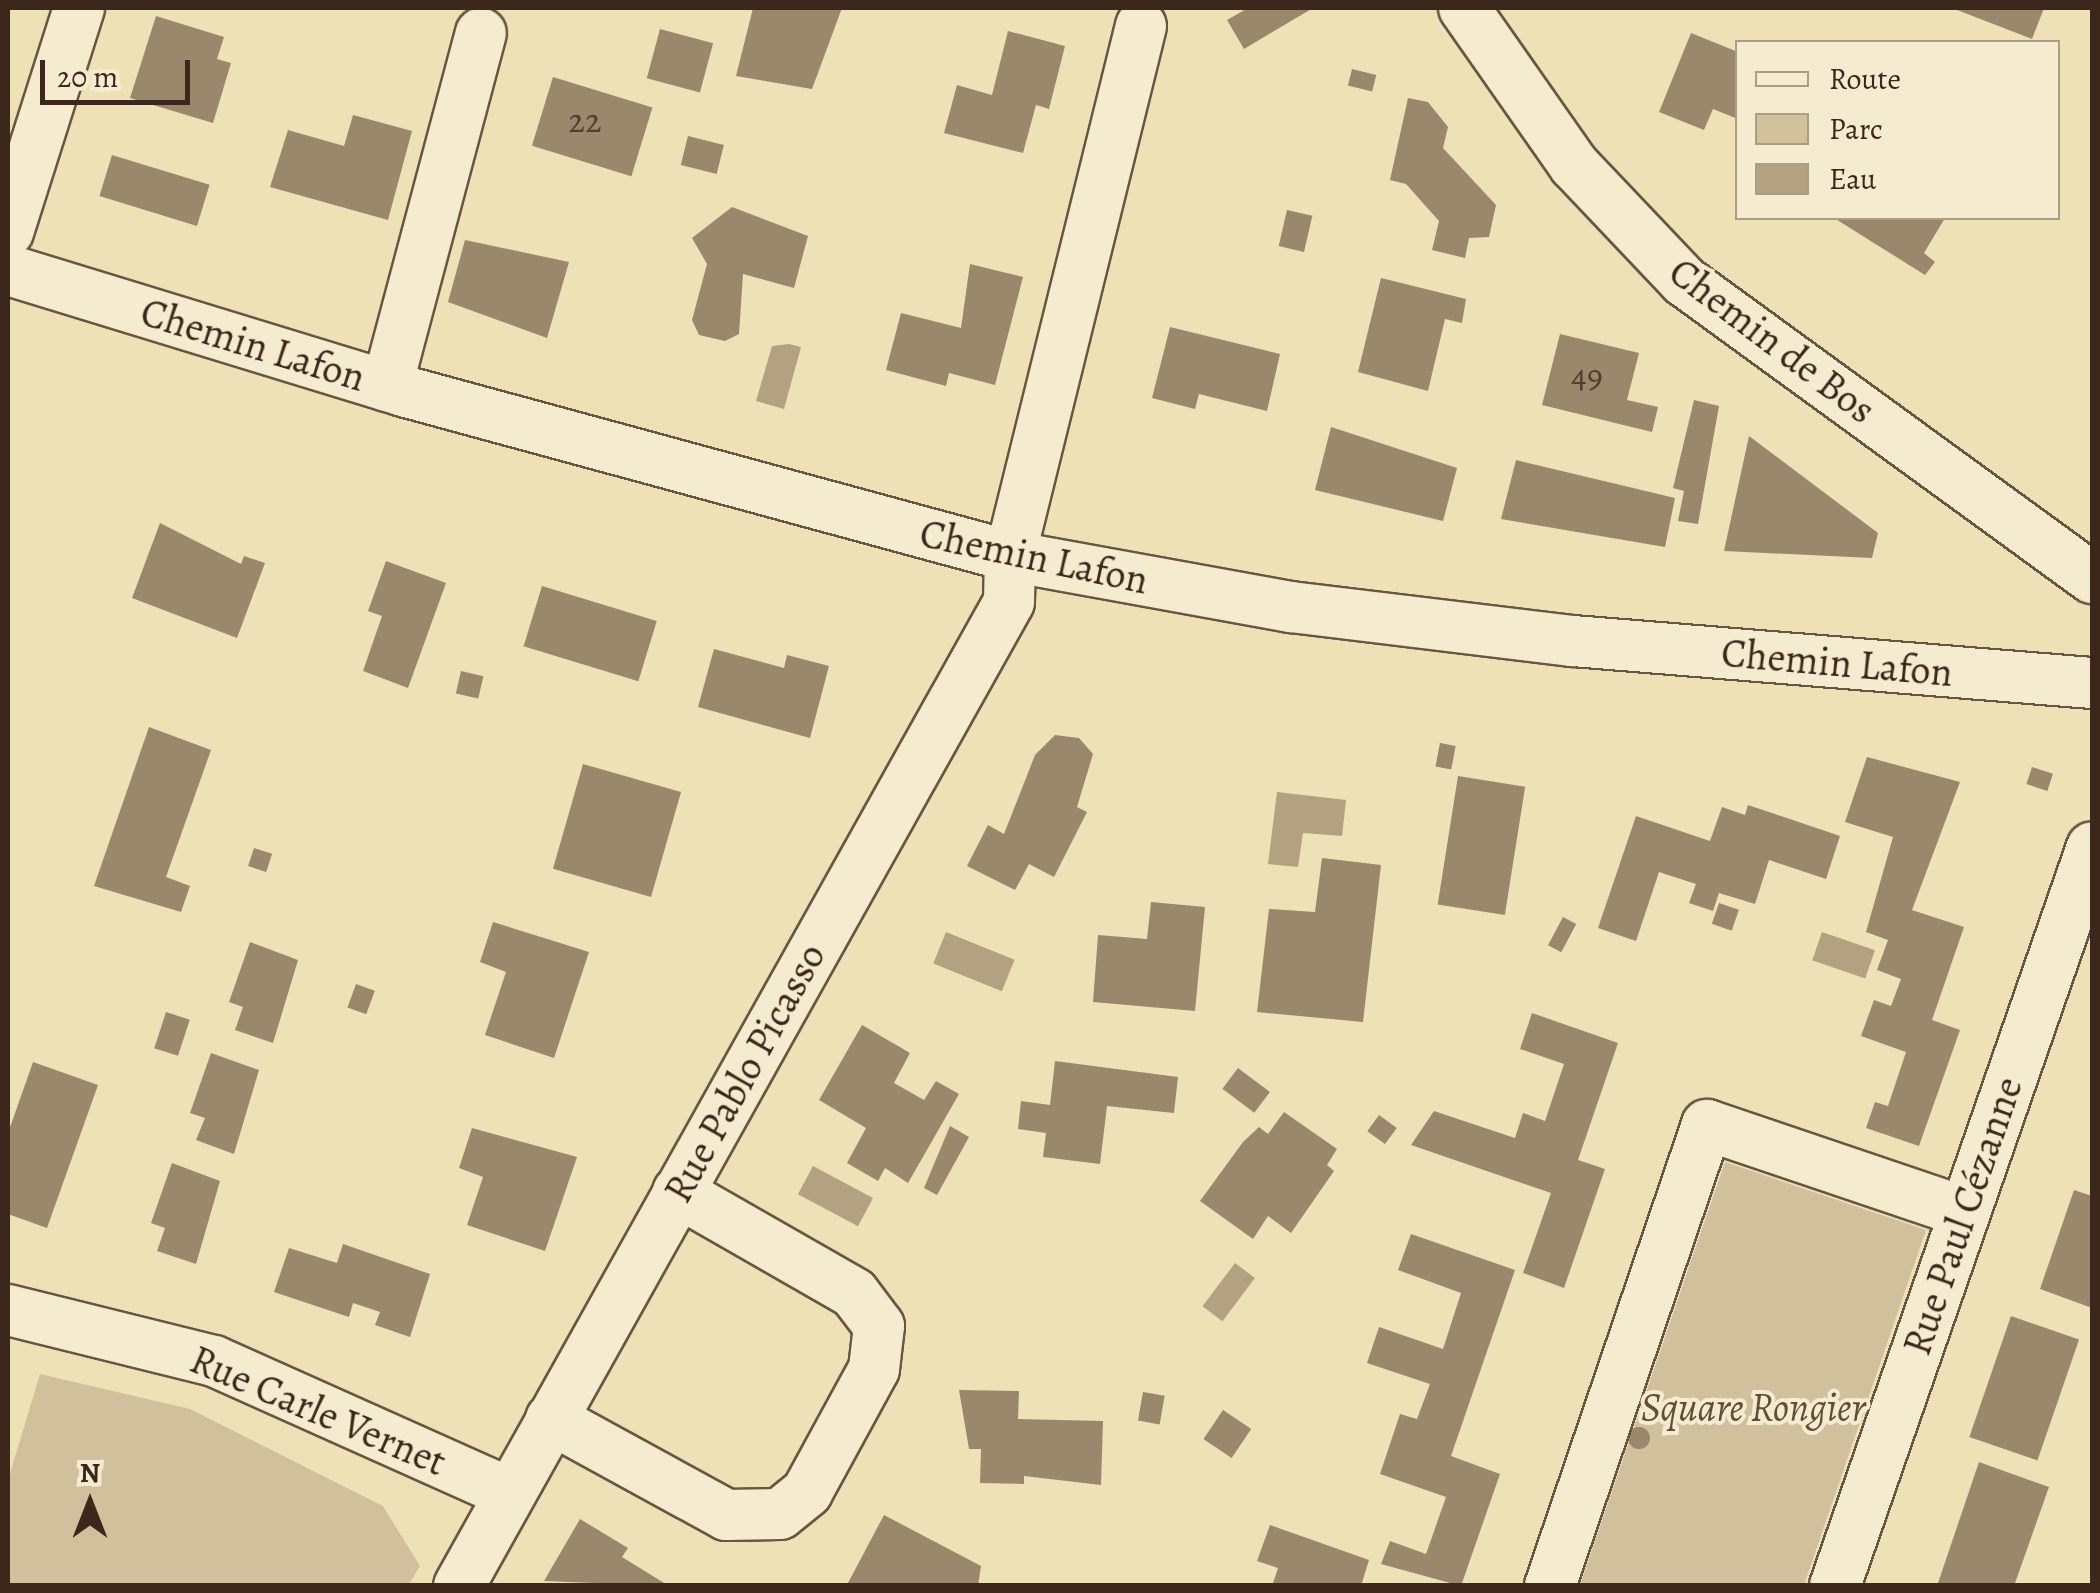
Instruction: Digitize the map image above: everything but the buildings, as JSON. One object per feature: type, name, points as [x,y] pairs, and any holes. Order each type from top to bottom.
[{"type":"street","points":[[8,232],[79,8]]},
{"type":"street","name":"Chemin de Bos","points":[[1464,8],[1574,164],[1684,281],[2092,578]]},
{"type":"street","name":"Rue Pablo Picasso","points":[[459,1586],[1009,602],[1010,556],[1140,26]]},
{"type":"street","points":[[386,386],[481,33]]},
{"type":"street","name":"Chemin Lafon","points":[[8,270],[386,386],[1010,556],[1290,607],[1573,642],[2092,683]]},
{"type":"street","name":"Rue Paul Cézanne","points":[[1835,1586],[2092,848]]},
{"type":"street","points":[[1550,1586],[1707,1125],[1964,1212]]},
{"type":"street","points":[[551,1419],[726,1515],[780,1514],[808,1492],[874,1368],[878,1326],[854,1293],[678,1192]]},
{"type":"street","name":"Rue Carle Vernet","points":[[8,1310],[214,1361],[509,1493]]},
{"type":"green space","name":"Square Rongier","points":[[1725,1162],[1926,1230],[1804,1585],[1580,1585]]},
{"type":"green space","points":[[40,1374],[190,1409],[383,1506],[420,1566],[408,1586],[8,1585],[8,1480]]},
{"type":"water","points":[[772,346],[801,347],[784,409],[756,401]]},
{"type":"water","points":[[1277,792],[1346,800],[1342,836],[1303,833],[1298,867],[1268,864]]},
{"type":"water","points":[[946,932],[1015,960],[1002,991],[933,964]]},
{"type":"water","points":[[1822,932],[1875,950],[1865,979],[1812,960]]},
{"type":"water","points":[[813,1166],[873,1198],[858,1226],[798,1194]]},
{"type":"water","points":[[1235,1263],[1255,1278],[1222,1321],[1203,1306]]}]
